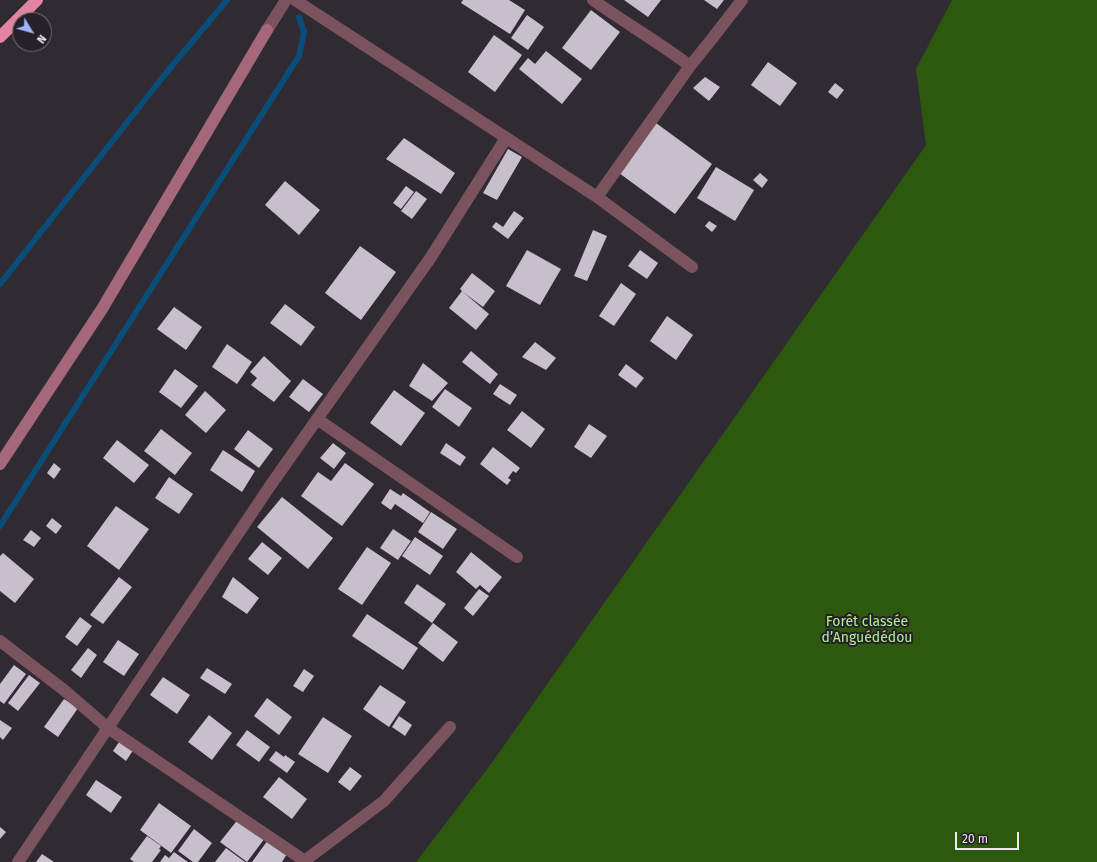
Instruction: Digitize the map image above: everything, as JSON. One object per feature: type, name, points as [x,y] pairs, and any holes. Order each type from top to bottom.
[{"type":"highway","points":[[0,37],[37,0]]},
{"type":"street","points":[[0,464],[102,309],[286,0]]},
{"type":"street","points":[[295,0],[597,197],[692,267]]},
{"type":"street","points":[[593,0],[670,50],[690,66]]},
{"type":"street","points":[[597,197],[690,66],[742,0]]},
{"type":"street","points":[[18,862],[265,493],[431,257],[506,138]]},
{"type":"street","points":[[317,419],[517,557]]},
{"type":"street","points":[[0,641],[64,690],[108,728],[304,861],[384,801],[450,727]]},
{"type":"green space","name":"Forêt classée d’Anguédédou","points":[[952,0],[1097,0],[1097,862],[416,862],[491,764],[926,145],[916,69]]},
{"type":"building","points":[[463,0],[509,0],[525,10],[510,34],[461,3]]},
{"type":"building","points":[[624,0],[661,0],[648,17]]},
{"type":"building","points":[[704,0],[724,0],[717,9]]},
{"type":"building","points":[[591,10],[620,32],[591,70],[562,48]]},
{"type":"building","points":[[527,15],[544,27],[528,50],[511,38]]},
{"type":"building","points":[[494,35],[522,55],[495,92],[468,72]]},
{"type":"building","points":[[546,51],[582,79],[562,104],[519,69],[528,58],[535,64]]},
{"type":"building","points":[[768,62],[797,83],[780,106],[751,85]]},
{"type":"building","points":[[705,77],[720,87],[709,101],[693,88]]},
{"type":"building","points":[[835,83],[844,90],[837,99],[828,92]]},
{"type":"building","points":[[656,123],[712,164],[675,214],[619,173]]},
{"type":"building","points":[[404,138],[455,173],[441,194],[386,159]]},
{"type":"building","points":[[508,149],[522,157],[497,200],[483,193]]},
{"type":"building","points":[[716,167],[754,190],[735,221],[697,198]]},
{"type":"building","points":[[760,173],[768,180],[762,188],[753,180]]},
{"type":"building","points":[[285,181],[320,210],[299,235],[265,205]]},
{"type":"building","points":[[406,186],[414,192],[401,209],[393,203]]},
{"type":"building","points":[[416,191],[427,199],[412,219],[401,211]]},
{"type":"building","points":[[514,211],[524,218],[508,239],[492,227],[496,222],[503,227]]},
{"type":"building","points":[[709,221],[717,226],[712,232],[705,226]]},
{"type":"building","points":[[593,230],[607,236],[587,281],[574,276]]},
{"type":"building","points":[[360,246],[396,272],[361,320],[325,293]]},
{"type":"building","points":[[527,250],[561,269],[540,305],[506,286]]},
{"type":"building","points":[[640,250],[658,263],[647,279],[628,266]]},
{"type":"building","points":[[472,273],[495,291],[483,307],[463,292],[489,314],[476,330],[449,308],[462,291],[460,289]]},
{"type":"building","points":[[621,283],[636,294],[614,326],[599,316]]},
{"type":"building","points":[[285,304],[315,327],[301,346],[270,323]]},
{"type":"building","points":[[174,307],[202,327],[186,350],[157,329]]},
{"type":"building","points":[[667,316],[693,335],[676,360],[650,341]]},
{"type":"building","points":[[535,342],[556,358],[546,370],[522,357]]},
{"type":"building","points":[[227,344],[252,362],[237,384],[212,367]]},
{"type":"building","points":[[471,351],[498,374],[490,384],[462,362]]},
{"type":"building","points":[[264,356],[291,381],[274,402],[251,385],[257,378],[250,372]]},
{"type":"building","points":[[423,363],[448,383],[432,401],[409,386]]},
{"type":"building","points":[[626,364],[644,378],[636,388],[618,375]]},
{"type":"building","points":[[175,369],[198,386],[181,408],[159,392]]},
{"type":"building","points":[[303,379],[323,394],[309,412],[289,397]]},
{"type":"building","points":[[500,384],[517,395],[510,405],[493,394]]},
{"type":"building","points":[[445,389],[472,408],[459,427],[432,407]]},
{"type":"building","points":[[394,390],[425,413],[401,446],[370,423]]},
{"type":"building","points":[[205,391],[226,410],[206,433],[185,415]]},
{"type":"building","points":[[522,411],[545,429],[531,448],[507,430]]},
{"type":"building","points":[[589,424],[607,436],[591,458],[574,447]]},
{"type":"building","points":[[161,429],[192,453],[175,475],[144,451]]},
{"type":"building","points":[[248,430],[273,449],[259,468],[234,449]]},
{"type":"building","points":[[117,440],[149,465],[134,483],[103,458]]},
{"type":"building","points":[[333,443],[346,453],[334,469],[320,458]]},
{"type":"building","points":[[446,443],[466,457],[460,466],[440,453]]},
{"type":"building","points":[[493,447],[520,468],[516,473],[513,471],[508,478],[511,480],[507,485],[480,464]]},
{"type":"building","points":[[223,450],[255,471],[242,492],[210,470]]},
{"type":"building","points":[[54,463],[61,469],[54,479],[47,473]]},
{"type":"building","points":[[345,463],[374,484],[342,526],[301,496],[318,472],[331,481]]},
{"type":"building","points":[[169,477],[193,494],[179,514],[155,498]]},
{"type":"building","points":[[390,489],[401,496],[403,493],[430,512],[423,523],[395,504],[391,510],[381,503]]},
{"type":"building","points":[[282,497],[333,538],[308,569],[257,527]]},
{"type":"building","points":[[116,506],[149,529],[119,570],[87,546]]},
{"type":"building","points":[[431,512],[457,529],[443,549],[418,532]]},
{"type":"building","points":[[52,518],[62,526],[56,534],[46,526]]},
{"type":"building","points":[[393,529],[411,541],[398,560],[380,548]]},
{"type":"building","points":[[31,530],[41,538],[34,547],[23,540]]},
{"type":"building","points":[[415,537],[443,556],[430,575],[402,556]]},
{"type":"building","points":[[262,542],[282,558],[268,575],[248,559]]},
{"type":"building","points":[[367,547],[391,563],[362,605],[338,589]]},
{"type":"building","points":[[471,552],[502,577],[489,593],[480,585],[476,589],[456,572]]},
{"type":"building","points":[[3,553],[34,579],[15,603],[0,591],[0,556]]},
{"type":"building","points":[[119,577],[132,587],[103,624],[90,615]]},
{"type":"building","points":[[233,577],[259,598],[247,614],[222,597]]},
{"type":"building","points":[[417,584],[446,604],[432,623],[404,603]]},
{"type":"building","points":[[479,589],[489,596],[473,616],[464,608]]},
{"type":"building","points":[[367,614],[418,648],[403,670],[352,636]]},
{"type":"building","points":[[80,617],[92,626],[77,646],[65,637]]},
{"type":"building","points":[[433,623],[458,642],[443,662],[418,643]]},
{"type":"building","points":[[118,640],[139,654],[124,676],[103,662]]},
{"type":"building","points":[[88,648],[97,655],[81,678],[71,670]]},
{"type":"building","points":[[14,665],[26,674],[4,704],[0,701],[0,684]]},
{"type":"building","points":[[207,668],[232,684],[225,694],[200,678]]},
{"type":"building","points":[[304,669],[314,676],[303,692],[293,686]]},
{"type":"building","points":[[29,675],[40,683],[18,711],[8,703]]},
{"type":"building","points":[[163,677],[190,695],[177,714],[150,695]]},
{"type":"building","points":[[380,685],[406,702],[389,727],[363,709]]},
{"type":"building","points":[[267,698],[292,717],[279,735],[254,716]]},
{"type":"building","points":[[64,699],[78,708],[58,737],[44,727]]},
{"type":"building","points":[[209,715],[232,733],[212,760],[188,742]]},
{"type":"building","points":[[399,716],[412,725],[405,736],[392,727]]},
{"type":"building","points":[[323,717],[352,736],[328,773],[298,754]]},
{"type":"building","points":[[0,720],[12,728],[3,740],[0,737]]},
{"type":"building","points":[[247,730],[270,747],[259,762],[236,745]]},
{"type":"building","points":[[121,739],[134,749],[126,761],[113,751]]},
{"type":"building","points":[[276,751],[295,762],[287,773],[269,760]]},
{"type":"building","points":[[350,767],[362,776],[350,791],[338,782]]},
{"type":"building","points":[[279,777],[307,799],[292,819],[263,797]]},
{"type":"building","points":[[96,780],[122,797],[111,813],[86,795]]},
{"type":"building","points":[[159,803],[191,826],[171,853],[140,830]]},
{"type":"building","points":[[239,818],[265,838],[247,862],[220,842]]},
{"type":"building","points":[[0,827],[6,832],[0,839]]},
{"type":"building","points":[[194,829],[212,843],[198,862],[193,862],[178,851]]},
{"type":"building","points":[[147,836],[161,846],[159,849],[161,850],[152,862],[134,862],[130,859]]},
{"type":"building","points":[[268,840],[287,854],[282,862],[252,862]]},
{"type":"building","points":[[226,848],[245,862],[215,862]]},
{"type":"building","points":[[174,852],[188,862],[160,862],[165,855],[169,858]]},
{"type":"building","points":[[42,854],[54,862],[36,862]]},
{"type":"waterway","points":[[0,284],[166,73],[227,0]]},
{"type":"waterway","points":[[0,526],[299,56],[304,32],[299,17]]}]
